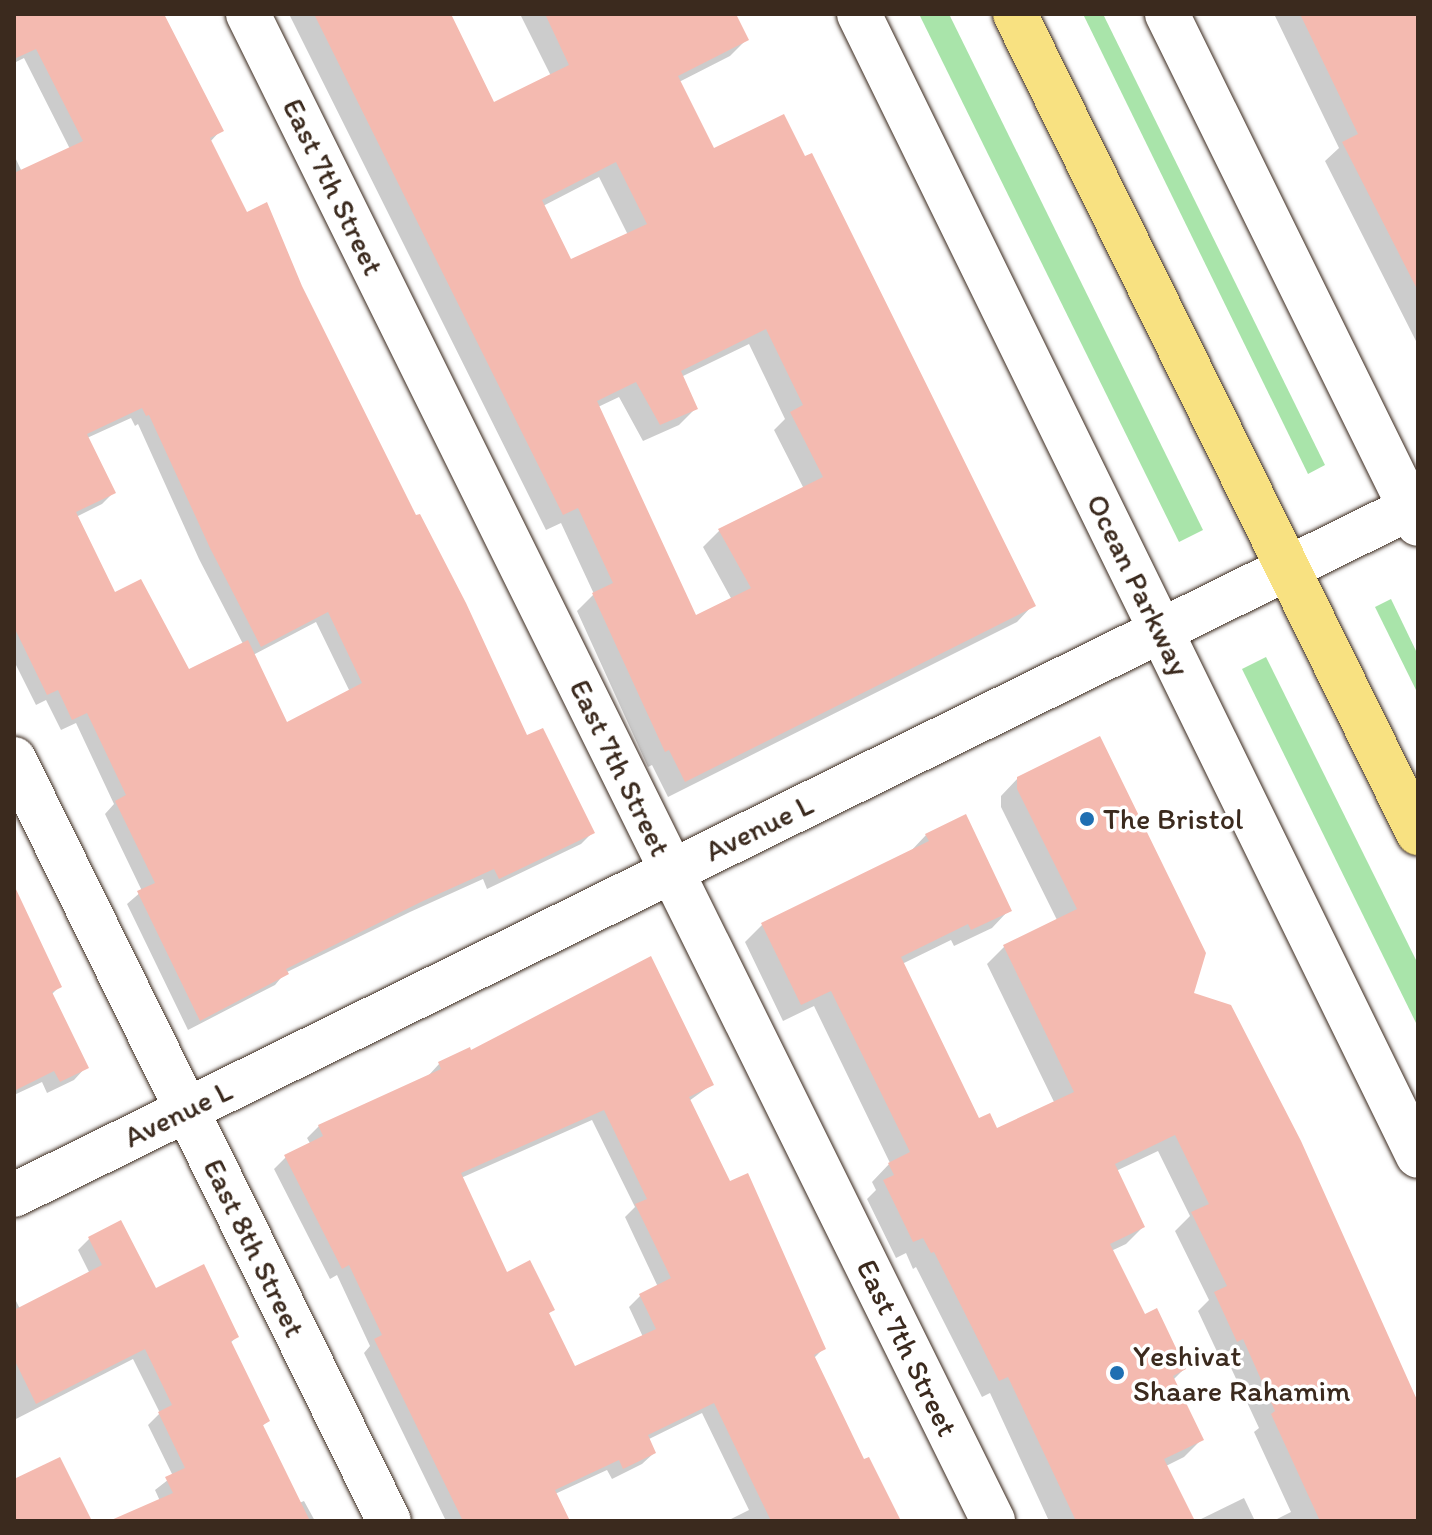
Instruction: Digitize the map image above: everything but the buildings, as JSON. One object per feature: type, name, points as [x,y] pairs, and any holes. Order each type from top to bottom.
[{"type":"main road","points":[[1015,14],[1418,833]]},
{"type":"street","name":"East 7th Street","points":[[248,14],[993,1521]]},
{"type":"street","name":"Ocean Parkway","points":[[859,14],[1418,1156]]},
{"type":"street","points":[[1167,14],[1415,512]]},
{"type":"street","name":"Avenue L","points":[[14,1195],[1288,568],[1415,512]]},
{"type":"street","name":"East 8th Street","points":[[14,759],[389,1521]]},
{"type":"green space","points":[[919,14],[949,14],[1203,530],[1179,542]]},
{"type":"green space","points":[[1083,14],[1103,14],[1325,465],[1308,474]]},
{"type":"green space","points":[[1391,599],[1418,655],[1418,694],[1375,607]]},
{"type":"green space","points":[[1266,657],[1418,964],[1418,1027],[1242,669]]},
{"type":"place","name":"The Bristol","points":[[1087,819]]},
{"type":"place","name":"Yeshivat Shaare Rahamim","points":[[1117,1373]]}]
